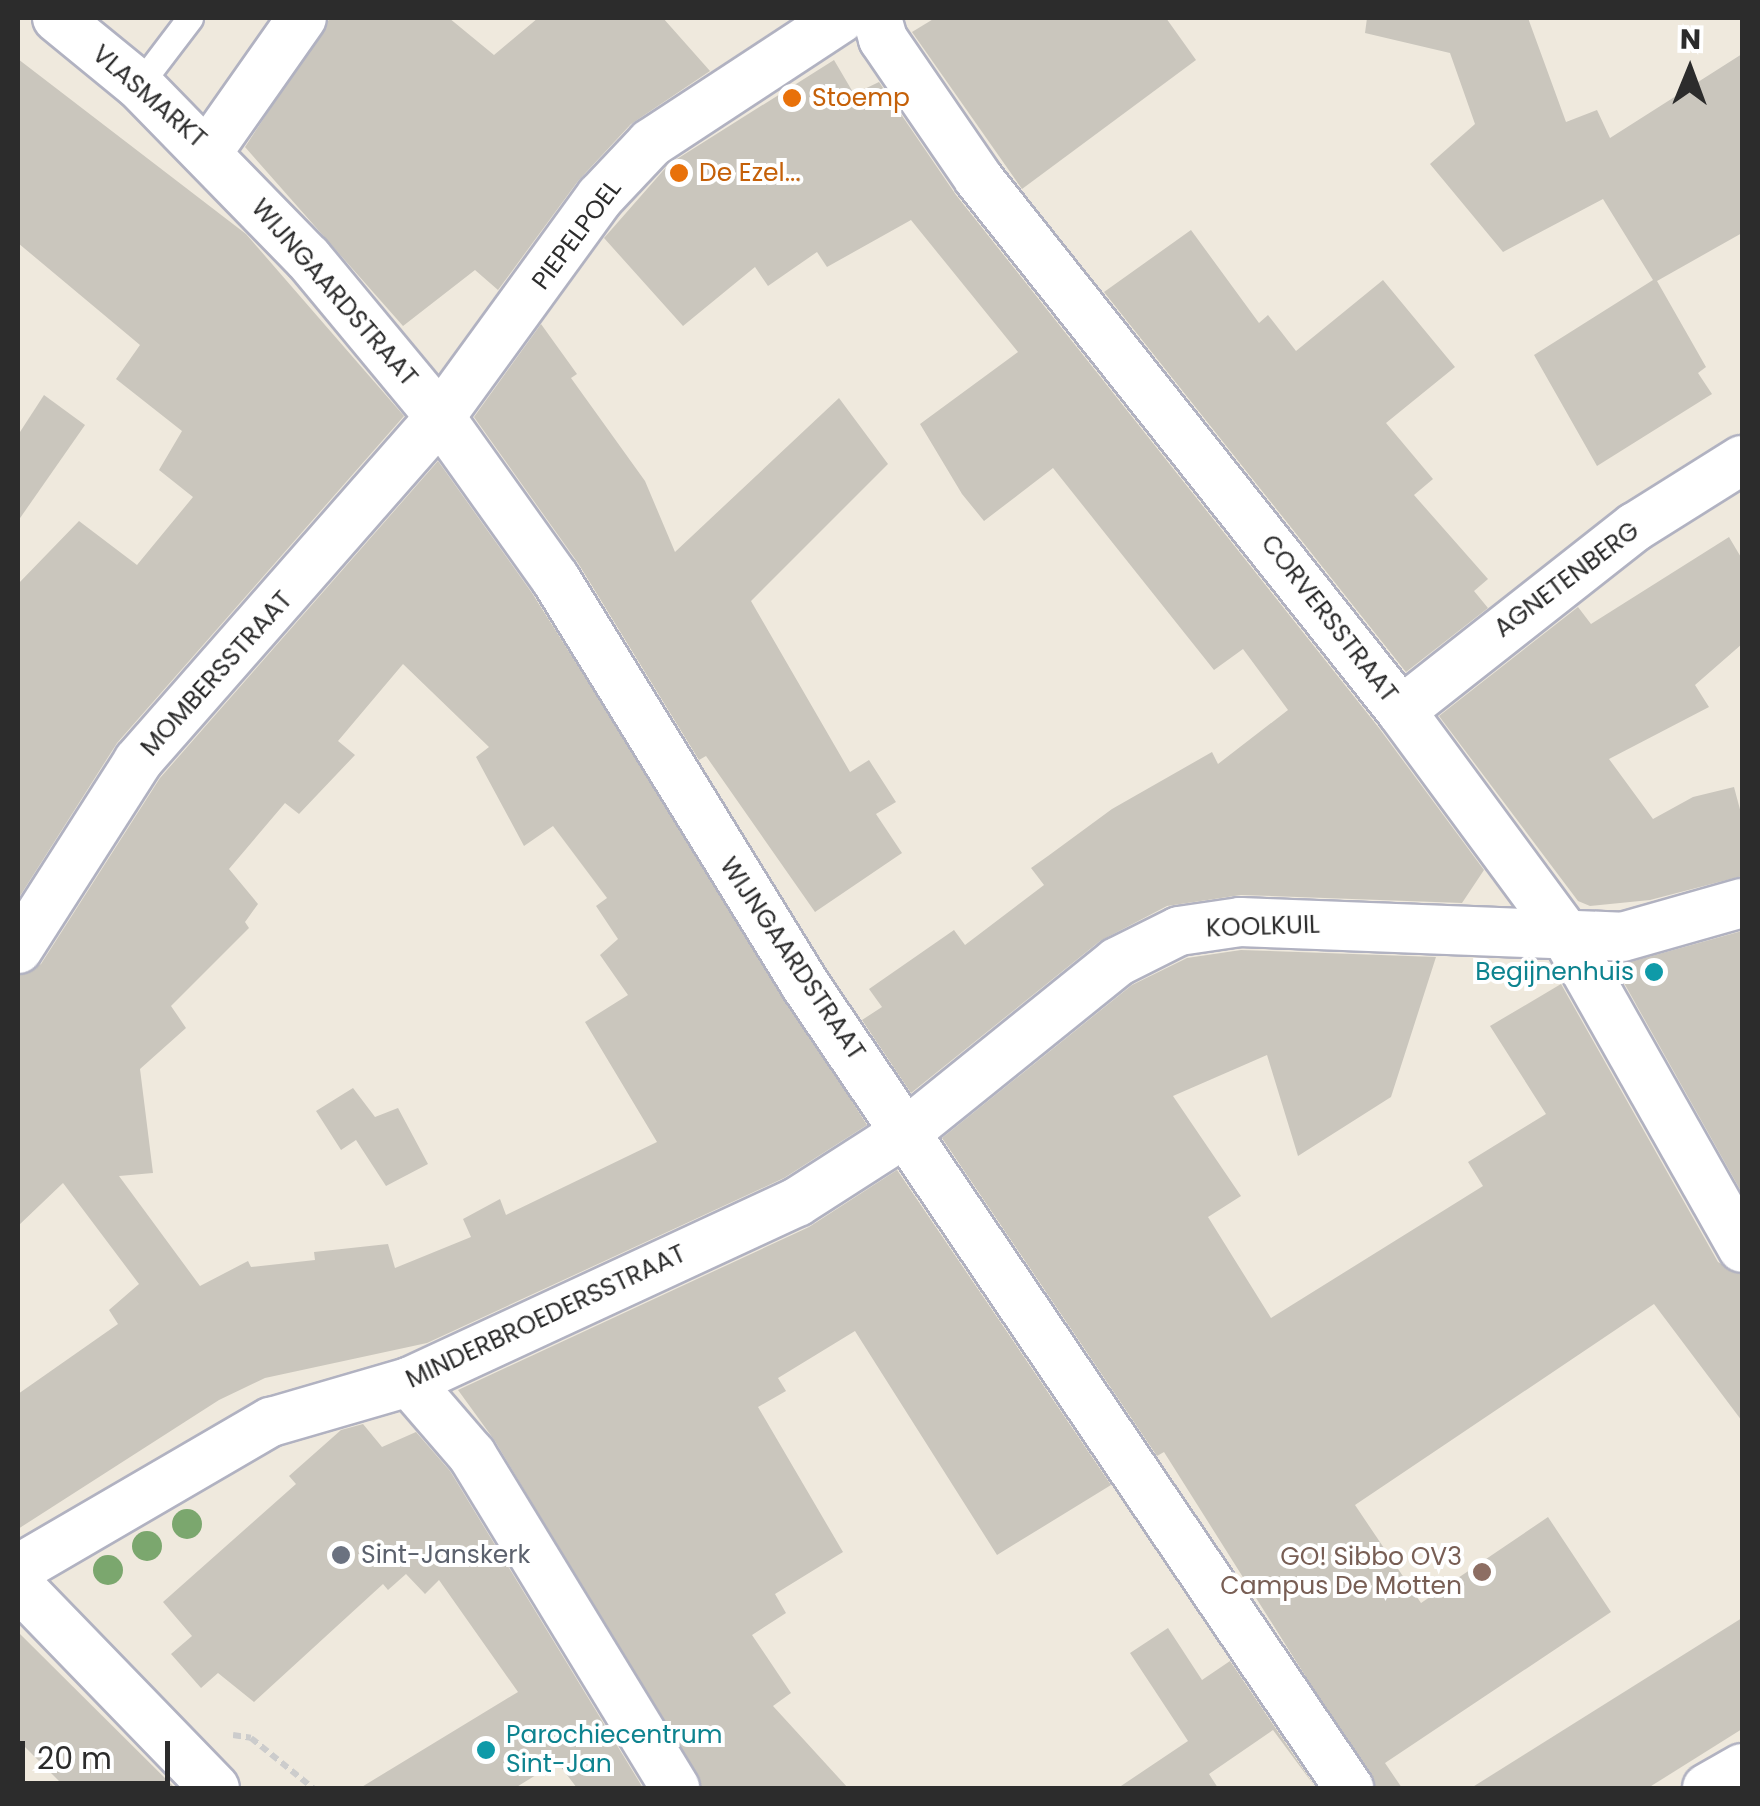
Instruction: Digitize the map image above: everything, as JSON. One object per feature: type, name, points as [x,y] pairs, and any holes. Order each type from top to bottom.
[{"type":"street","name":"VLASMARKT","points":[[56,18],[139,85],[207,153],[302,18]]},
{"type":"street","name":"PIEPELPOEL","points":[[440,416],[600,197],[652,143],[842,18]]},
{"type":"street","name":"CORVERSSTRAAT","points":[[877,18],[882,39],[978,178],[1400,711],[1563,932],[1742,1248]]},
{"type":"street","name":"WIJNGAARDSTRAAT","points":[[207,153],[308,258],[440,416],[555,578],[806,986],[909,1130],[1349,1788]]},
{"type":"street","name":"MOMBERSSTRAAT","points":[[18,949],[138,762],[440,416]]},
{"type":"street","name":"AGNETENBERG","points":[[1400,711],[1635,527],[1742,460]]},
{"type":"street","name":"KOOLKUIL","points":[[909,1130],[1117,962],[1180,932],[1240,922],[1622,936],[1742,903]]},
{"type":"street","name":"MINDERBROEDERSSTRAAT","points":[[18,1570],[271,1422],[409,1382],[797,1202],[909,1130]]},
{"type":"street","points":[[409,1382],[472,1455],[675,1788]]},
{"type":"street","points":[[18,1585],[215,1788]]},
{"type":"street","points":[[1707,1788],[1742,1768]]},
{"type":"lane","points":[[139,85],[190,18]]},
{"type":"path","points":[[228,1734],[251,1738],[314,1788]]},
{"type":"building","points":[[330,18],[449,18],[494,55],[538,18],[663,18],[710,71],[631,124],[578,181],[498,290],[475,270],[403,326],[245,147]]},
{"type":"building","points":[[935,18],[1166,18],[1196,60],[1022,189],[912,32]]},
{"type":"building","points":[[1367,18],[1528,18],[1566,122],[1597,110],[1610,138],[1742,54],[1742,233],[1657,281],[1706,367],[1698,373],[1712,394],[1597,466],[1534,355],[1653,280],[1603,199],[1503,252],[1430,164],[1475,124],[1450,53],[1365,33]]},
{"type":"building","points":[[18,59],[246,234],[404,416],[117,743],[18,899],[18,584],[79,521],[137,565],[193,497],[159,470],[182,431],[116,379],[140,345],[18,243]]},
{"type":"building","points":[[834,60],[854,94],[879,82],[956,195],[1379,728],[1484,870],[1462,903],[1241,895],[1167,906],[1100,941],[911,1093],[862,1020],[882,1007],[869,989],[954,930],[965,945],[1044,885],[1031,868],[1112,809],[1212,752],[1218,764],[1288,710],[1243,649],[1214,670],[1053,468],[984,521],[962,494],[920,424],[1018,352],[911,220],[827,267],[817,252],[768,286],[755,267],[683,326],[604,238],[669,164]]},
{"type":"building","points":[[1191,230],[1259,323],[1268,315],[1296,351],[1383,280],[1455,367],[1386,423],[1433,479],[1414,495],[1488,579],[1474,591],[1488,608],[1406,672],[1104,292]]},
{"type":"building","points":[[541,324],[577,374],[571,378],[645,481],[675,552],[839,398],[888,464],[751,601],[850,772],[869,760],[896,802],[876,814],[902,853],[815,912],[706,756],[699,760],[578,563],[474,417]]},
{"type":"building","points":[[44,395],[85,425],[18,521],[18,435]]},
{"type":"building","points":[[438,461],[532,593],[867,1125],[784,1178],[427,1343],[265,1378],[219,1400],[18,1529],[18,1394],[118,1324],[109,1310],[139,1284],[63,1183],[18,1226],[18,976],[41,964],[160,778]],"holes":[[[403,664],[489,747],[476,757],[524,846],[553,826],[607,898],[596,906],[618,939],[600,955],[628,995],[585,1022],[657,1142],[506,1215],[500,1199],[463,1219],[471,1237],[395,1268],[388,1244],[314,1252],[315,1260],[251,1267],[248,1261],[200,1286],[119,1176],[153,1173],[140,1069],[186,1028],[171,1006],[249,928],[245,922],[258,904],[229,869],[285,803],[299,814],[355,755],[338,741]]]},
{"type":"building","points":[[1729,537],[1742,559],[1742,644],[1695,685],[1709,707],[1609,759],[1653,819],[1693,797],[1734,787],[1742,817],[1742,876],[1650,900],[1590,906],[1578,901],[1439,716],[1578,607],[1591,624]]},
{"type":"building","points":[[1742,931],[1742,1193],[1619,974],[1623,964]]},
{"type":"building","points":[[1241,950],[1436,957],[1391,1097],[1298,1156],[1267,1055],[1173,1096],[1241,1196],[1208,1217],[1271,1318],[1483,1186],[1468,1162],[1546,1114],[1490,1026],[1561,984],[1718,1262],[1742,1275],[1742,1421],[1654,1304],[1355,1505],[1421,1603],[1548,1517],[1611,1612],[1385,1763],[1402,1788],[1376,1788],[1164,1452],[1157,1456],[942,1138],[1132,985],[1187,958]]},
{"type":"building","points":[[353,1088],[375,1117],[398,1108],[428,1164],[386,1186],[356,1140],[341,1150],[316,1111]]},
{"type":"building","points":[[897,1170],[1111,1485],[997,1555],[855,1331],[778,1378],[786,1391],[758,1407],[843,1552],[775,1594],[786,1613],[752,1635],[791,1693],[773,1706],[848,1788],[702,1788],[495,1441],[458,1390],[809,1227]]},
{"type":"building","name":"Sint-Janskerk","points":[[363,1424],[382,1447],[416,1432],[450,1471],[643,1788],[577,1788],[557,1762],[515,1788],[360,1788],[518,1692],[439,1580],[425,1594],[406,1574],[388,1590],[383,1584],[254,1702],[218,1673],[201,1688],[171,1654],[192,1636],[163,1602],[296,1484],[289,1476],[341,1430]]},
{"type":"building","points":[[1742,1618],[1742,1729],[1648,1788],[1471,1788]]},
{"type":"building","points":[[1168,1628],[1202,1680],[1230,1661],[1316,1788],[1273,1730],[1209,1774],[1218,1788],[1118,1788],[1188,1741],[1130,1653]]},
{"type":"building","points":[[18,1632],[175,1788],[66,1788],[18,1740]]},
{"type":"place","name":"Stoemp","points":[[792,98]]},
{"type":"place","name":"De Ezel...","points":[[679,173]]},
{"type":"place","name":"Begijnenhuis","points":[[1654,972]]},
{"type":"place","name":"Sint-Janskerk","points":[[341,1555]]},
{"type":"place","name":"GO! Sibbo OV3 Campus De Motten","points":[[1482,1572]]},
{"type":"place","name":"Parochiecentrum Sint-Jan","points":[[486,1750]]}]
